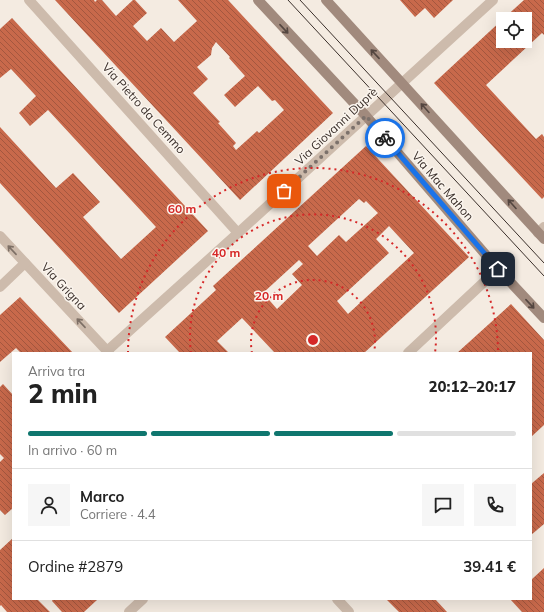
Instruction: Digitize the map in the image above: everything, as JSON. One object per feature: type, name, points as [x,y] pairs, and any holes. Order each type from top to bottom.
[{"type":"main road","name":"Via Mac Mahon","points":[[258,0],[366,116],[498,269],[544,318]]},
{"type":"main road","points":[[326,0],[542,233]]},
{"type":"street","name":"Via Pietro da Cemmo","points":[[29,0],[238,233]]},
{"type":"street","name":"Via Giovanni Duprè","points":[[108,352],[493,0]]},
{"type":"street","name":"Via Grigna","points":[[0,236],[108,352]]},
{"type":"street","points":[[0,287],[25,263]]},
{"type":"street","points":[[409,352],[498,269]]},
{"type":"street","points":[[129,612],[142,600]]},
{"type":"street","points":[[338,600],[349,612]]},
{"type":"building","points":[[55,0],[94,0],[95,2],[97,0],[102,0],[116,16],[133,0],[135,0],[147,13],[133,26],[147,41],[161,28],[174,42],[197,21],[178,0],[228,0],[333,113],[240,200]],"holes":[[[216,42],[230,57],[229,58],[245,76],[224,95],[235,107],[258,86],[272,101],[275,100],[284,110],[259,133],[257,131],[236,150],[233,146],[236,143],[218,123],[220,122],[193,93],[208,79],[197,67],[211,55],[212,48]]]},
{"type":"building","points":[[400,0],[453,0],[434,18],[425,8],[415,17]]},
{"type":"building","points":[[524,0],[544,0],[544,35],[542,33],[532,42],[532,12],[511,12]]},
{"type":"building","points":[[12,18],[208,231],[119,313],[0,183],[0,127],[56,188],[73,173],[100,202],[83,217],[121,259],[156,227],[48,110],[30,126],[19,113],[36,96],[11,69],[0,78],[0,29]]},
{"type":"building","points":[[496,25],[496,48],[526,48],[486,85],[536,139],[542,134],[544,137],[544,197],[542,199],[434,83]]},
{"type":"building","points":[[366,146],[469,257],[365,352],[274,352],[242,318],[217,341],[228,352],[179,352],[165,337],[216,290],[213,286]],"holes":[[[359,199],[364,203],[366,201],[378,213],[346,242],[339,235],[317,256],[308,246]],[[389,226],[414,253],[348,314],[337,301],[389,253],[376,239]],[[299,260],[303,264],[292,274],[302,285],[277,309],[263,293]]]},
{"type":"building","points":[[20,297],[72,352],[20,352],[16,348],[0,362],[0,315]]},
{"type":"building","points":[[511,304],[544,340],[544,425],[532,436],[532,352],[458,352]]},
{"type":"building","points":[[3,384],[12,394],[12,509],[5,515],[0,510],[0,462],[4,458],[0,454],[0,387]]},
{"type":"building","points":[[544,473],[544,524],[532,534],[532,483]]},
{"type":"building","points":[[12,539],[12,600],[38,600],[50,612],[7,612],[1,605],[0,606],[0,550]]},
{"type":"building","points":[[544,568],[544,612],[522,612],[511,600],[532,600],[532,579]]},
{"type":"building","points":[[97,600],[84,612],[62,612],[52,601]]},
{"type":"building","points":[[387,600],[436,600],[447,612],[399,612]]},
{"type":"tram line","points":[[288,0],[544,276]]},
{"type":"tram line","points":[[300,0],[544,263]]},
{"type":"way so far","points":[[284,191],[366,116],[385,138]]},
{"type":"route","points":[[385,138],[498,269]]}]
